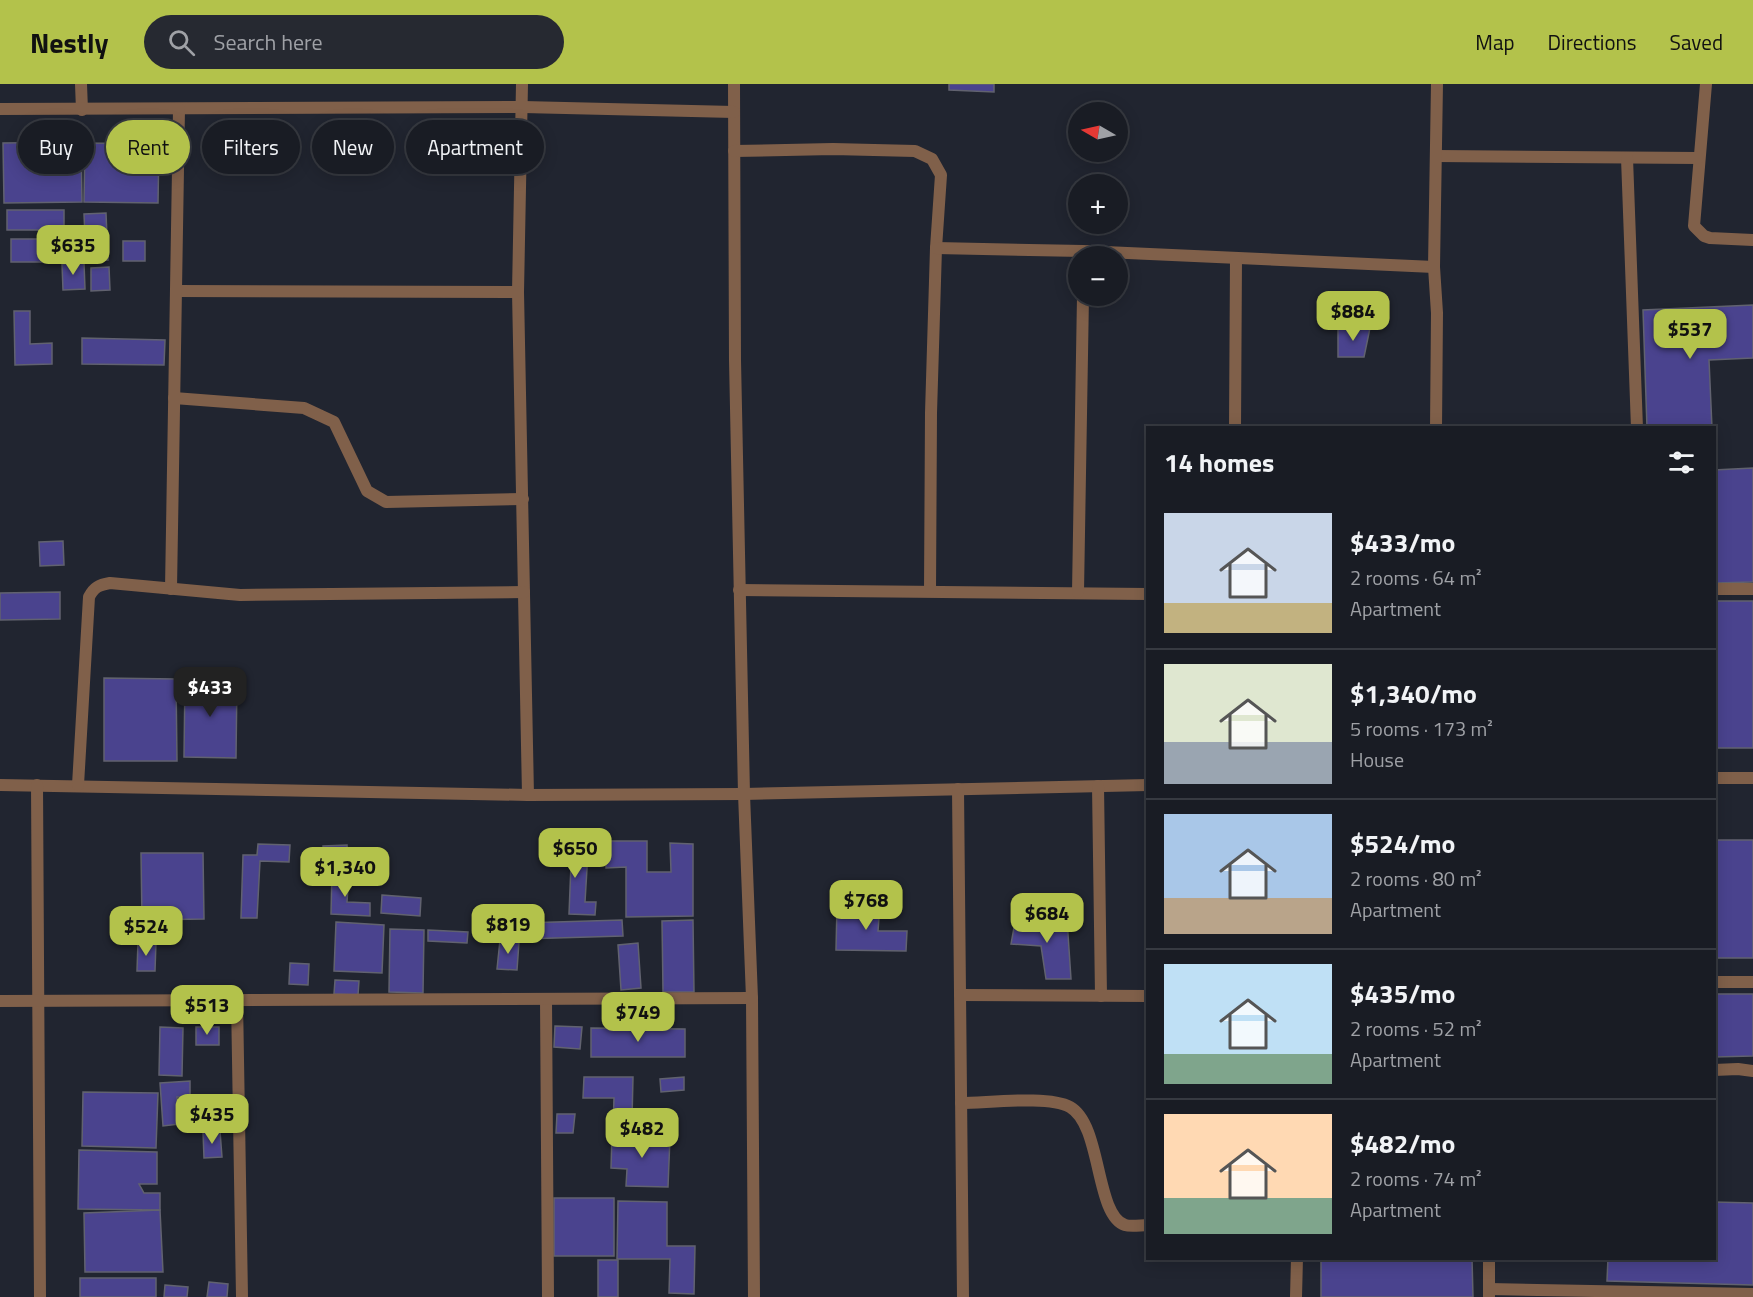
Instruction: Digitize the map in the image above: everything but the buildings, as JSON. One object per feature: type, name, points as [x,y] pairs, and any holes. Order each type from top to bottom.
[{"type":"street","points":[[81,84],[82,110]]},
{"type":"street","points":[[522,84],[518,292],[528,795]]},
{"type":"street","points":[[735,84],[735,360],[744,794],[752,998],[754,1297]]},
{"type":"street","points":[[1436,426],[1437,313],[1434,267],[1437,84]]},
{"type":"street","points":[[1706,84],[1694,226],[1704,236],[1753,240]]},
{"type":"street","points":[[0,109],[523,107],[734,112]]},
{"type":"street","points":[[171,589],[179,109]]},
{"type":"street","points":[[734,151],[833,149],[915,151],[932,159],[941,175],[936,248],[931,413],[930,591]]},
{"type":"street","points":[[1437,156],[1698,158]]},
{"type":"street","points":[[1627,158],[1637,426]]},
{"type":"street","points":[[936,248],[1068,253]]},
{"type":"street","points":[[1128,255],[1434,267]]},
{"type":"street","points":[[1235,426],[1236,258]]},
{"type":"street","points":[[176,291],[518,292]]},
{"type":"street","points":[[1078,592],[1083,306]]},
{"type":"street","points":[[174,398],[304,408],[334,422],[367,491],[386,502],[523,498]]},
{"type":"street","points":[[78,785],[88,597],[97,586],[110,583],[240,595],[524,592]]},
{"type":"street","points":[[1716,589],[1753,589]]},
{"type":"street","points":[[739,590],[1146,594]]},
{"type":"street","points":[[1716,778],[1753,778]]},
{"type":"street","points":[[0,785],[528,795],[744,794],[1146,785]]},
{"type":"street","points":[[37,785],[40,1297]]},
{"type":"street","points":[[1098,786],[1101,996]]},
{"type":"street","points":[[958,789],[963,1297]]},
{"type":"street","points":[[1716,982],[1753,982]]},
{"type":"street","points":[[960,994],[1146,996]]},
{"type":"street","points":[[0,1001],[752,998]]},
{"type":"street","points":[[546,999],[548,1297]]},
{"type":"street","points":[[237,1000],[242,1297]]},
{"type":"street","points":[[1716,1070],[1753,1071]]},
{"type":"street","points":[[961,1103],[1041,1101],[1064,1104],[1073,1108],[1087,1129],[1109,1206],[1116,1219],[1125,1225],[1146,1226]]},
{"type":"street","points":[[1296,1297],[1297,1260]]},
{"type":"street","points":[[1489,1260],[1489,1293],[1753,1294]]}]
